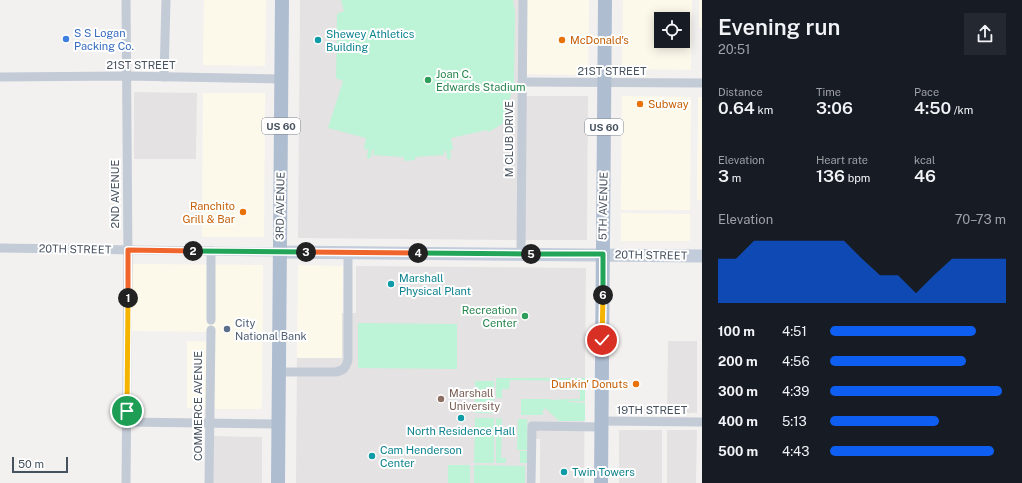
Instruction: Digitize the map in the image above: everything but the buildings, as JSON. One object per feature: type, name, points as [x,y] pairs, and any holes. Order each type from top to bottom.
[{"type":"main road","name":"3RD AVENUE","points":[[278,483],[282,0]]},
{"type":"main road","name":"5TH AVENUE","points":[[601,483],[605,0]]},
{"type":"main road","name":"20TH STREET","points":[[280,252],[702,256]]},
{"type":"street","name":"2ND AVENUE","points":[[126,0],[128,250],[126,483]]},
{"type":"street","points":[[164,77],[166,0]]},
{"type":"street","name":"M CLUB DRIVE","points":[[521,254],[523,0]]},
{"type":"street","name":"21ST STREET","points":[[0,77],[126,76],[282,79]]},
{"type":"street","name":"21ST STREET","points":[[522,82],[702,84]]},
{"type":"street","name":"20TH STREET","points":[[0,248],[280,252]]},
{"type":"street","points":[[211,251],[211,320]]},
{"type":"street","points":[[279,372],[335,372],[340,371],[347,366],[348,252]]},
{"type":"street","name":"COMMERCE AVENUE","points":[[209,483],[210,330]]},
{"type":"street","points":[[127,422],[278,424]]},
{"type":"street","name":"19TH STREET","points":[[531,483],[532,426],[702,422]]},
{"type":"shaded area","points":[[204,0],[266,0],[265,66],[203,65]]},
{"type":"shaded area","points":[[300,0],[520,0],[518,240],[298,238]]},
{"type":"shaded area","points":[[527,0],[589,0],[588,75],[526,74]]},
{"type":"shaded area","points":[[623,0],[692,0],[691,70],[622,69]]},
{"type":"shaded area","points":[[699,0],[702,0],[702,28],[699,28]]},
{"type":"shaded area","points":[[134,92],[197,93],[196,159],[134,159]]},
{"type":"shaded area","points":[[203,93],[265,93],[264,237],[202,237]]},
{"type":"shaded area","points":[[526,96],[588,96],[587,240],[525,240]]},
{"type":"shaded area","points":[[622,96],[691,97],[690,210],[621,210]]},
{"type":"shaded area","points":[[698,97],[702,97],[702,200],[697,200]]},
{"type":"shaded area","points":[[621,213],[690,214],[690,241],[621,241]]},
{"type":"shaded area","points":[[133,264],[263,265],[262,409],[214,409],[215,332],[132,331]]},
{"type":"shaded area","points":[[298,265],[343,266],[342,358],[297,358]]},
{"type":"shaded area","name":"Marshall University","points":[[356,266],[586,268],[584,483],[540,483],[540,439],[527,439],[526,483],[296,483],[297,358],[342,358],[342,313],[356,313]]},
{"type":"shaded area","points":[[187,341],[208,342],[207,409],[187,408]]},
{"type":"shaded area","points":[[668,341],[697,341],[697,413],[667,413]]},
{"type":"shaded area","points":[[619,430],[662,430],[662,483],[619,483]]},
{"type":"shaded area","points":[[667,430],[697,430],[696,483],[667,483]]},
{"type":"shaded area","points":[[214,436],[262,437],[262,483],[213,483]]},
{"type":"green space","name":"Joan C. Edwards Stadium","points":[[341,0],[513,0],[515,12],[514,83],[509,102],[514,105],[510,109],[514,113],[502,124],[488,132],[487,130],[451,138],[453,150],[450,150],[451,157],[449,160],[447,158],[446,151],[444,151],[444,155],[415,157],[415,160],[404,161],[404,157],[373,155],[374,150],[372,150],[371,157],[368,159],[368,149],[364,149],[366,138],[328,128],[343,81],[336,78],[337,14],[344,11]]},
{"type":"green space","points":[[358,323],[457,324],[457,369],[358,368]]},
{"type":"green space","points":[[496,378],[585,378],[585,401],[570,401],[570,399],[580,399],[580,391],[578,391],[577,381],[510,380],[509,389],[502,389],[502,398],[496,398]]},
{"type":"green space","points":[[475,381],[494,381],[494,413],[475,413]]},
{"type":"green space","points":[[521,399],[569,399],[569,402],[585,403],[585,421],[559,421],[545,408],[542,415],[521,415]]},
{"type":"green space","points":[[475,418],[494,418],[494,463],[474,463]]},
{"type":"green space","points":[[496,418],[502,419],[501,458],[506,458],[506,463],[496,463]]},
{"type":"green space","points":[[518,419],[527,419],[528,450],[517,450]]},
{"type":"green space","points":[[520,451],[528,451],[528,463],[520,463]]},
{"type":"green space","points":[[448,465],[470,465],[470,483],[448,483]]},
{"type":"green space","points":[[474,465],[525,466],[525,483],[474,483]]},
{"type":"place","name":"S S Logan Packing Co.","points":[[66,39]]},
{"type":"place","name":"Shewey Athletics Building","points":[[318,40]]},
{"type":"place","name":"McDonald's","points":[[562,40]]},
{"type":"place","name":"Joan C. Edwards Stadium","points":[[428,80]]},
{"type":"place","name":"Subway","points":[[640,104]]},
{"type":"place","name":"Ranchito Grill & Bar","points":[[243,212]]},
{"type":"place","name":"Marshall Physical Plant","points":[[391,284]]},
{"type":"place","name":"Recreation Center","points":[[525,316]]},
{"type":"place","name":"City National Bank","points":[[227,329]]},
{"type":"place","name":"Dunkin' Donuts","points":[[636,384]]},
{"type":"place","name":"Marshall University","points":[[441,399]]},
{"type":"place","name":"North Residence Hall","points":[[461,418]]},
{"type":"place","name":"Cam Henderson Center","points":[[372,456]]},
{"type":"place","name":"Twin Towers","points":[[564,472]]},
{"type":"route","points":[[127,411],[128,250],[603,254],[602,340]]}]
